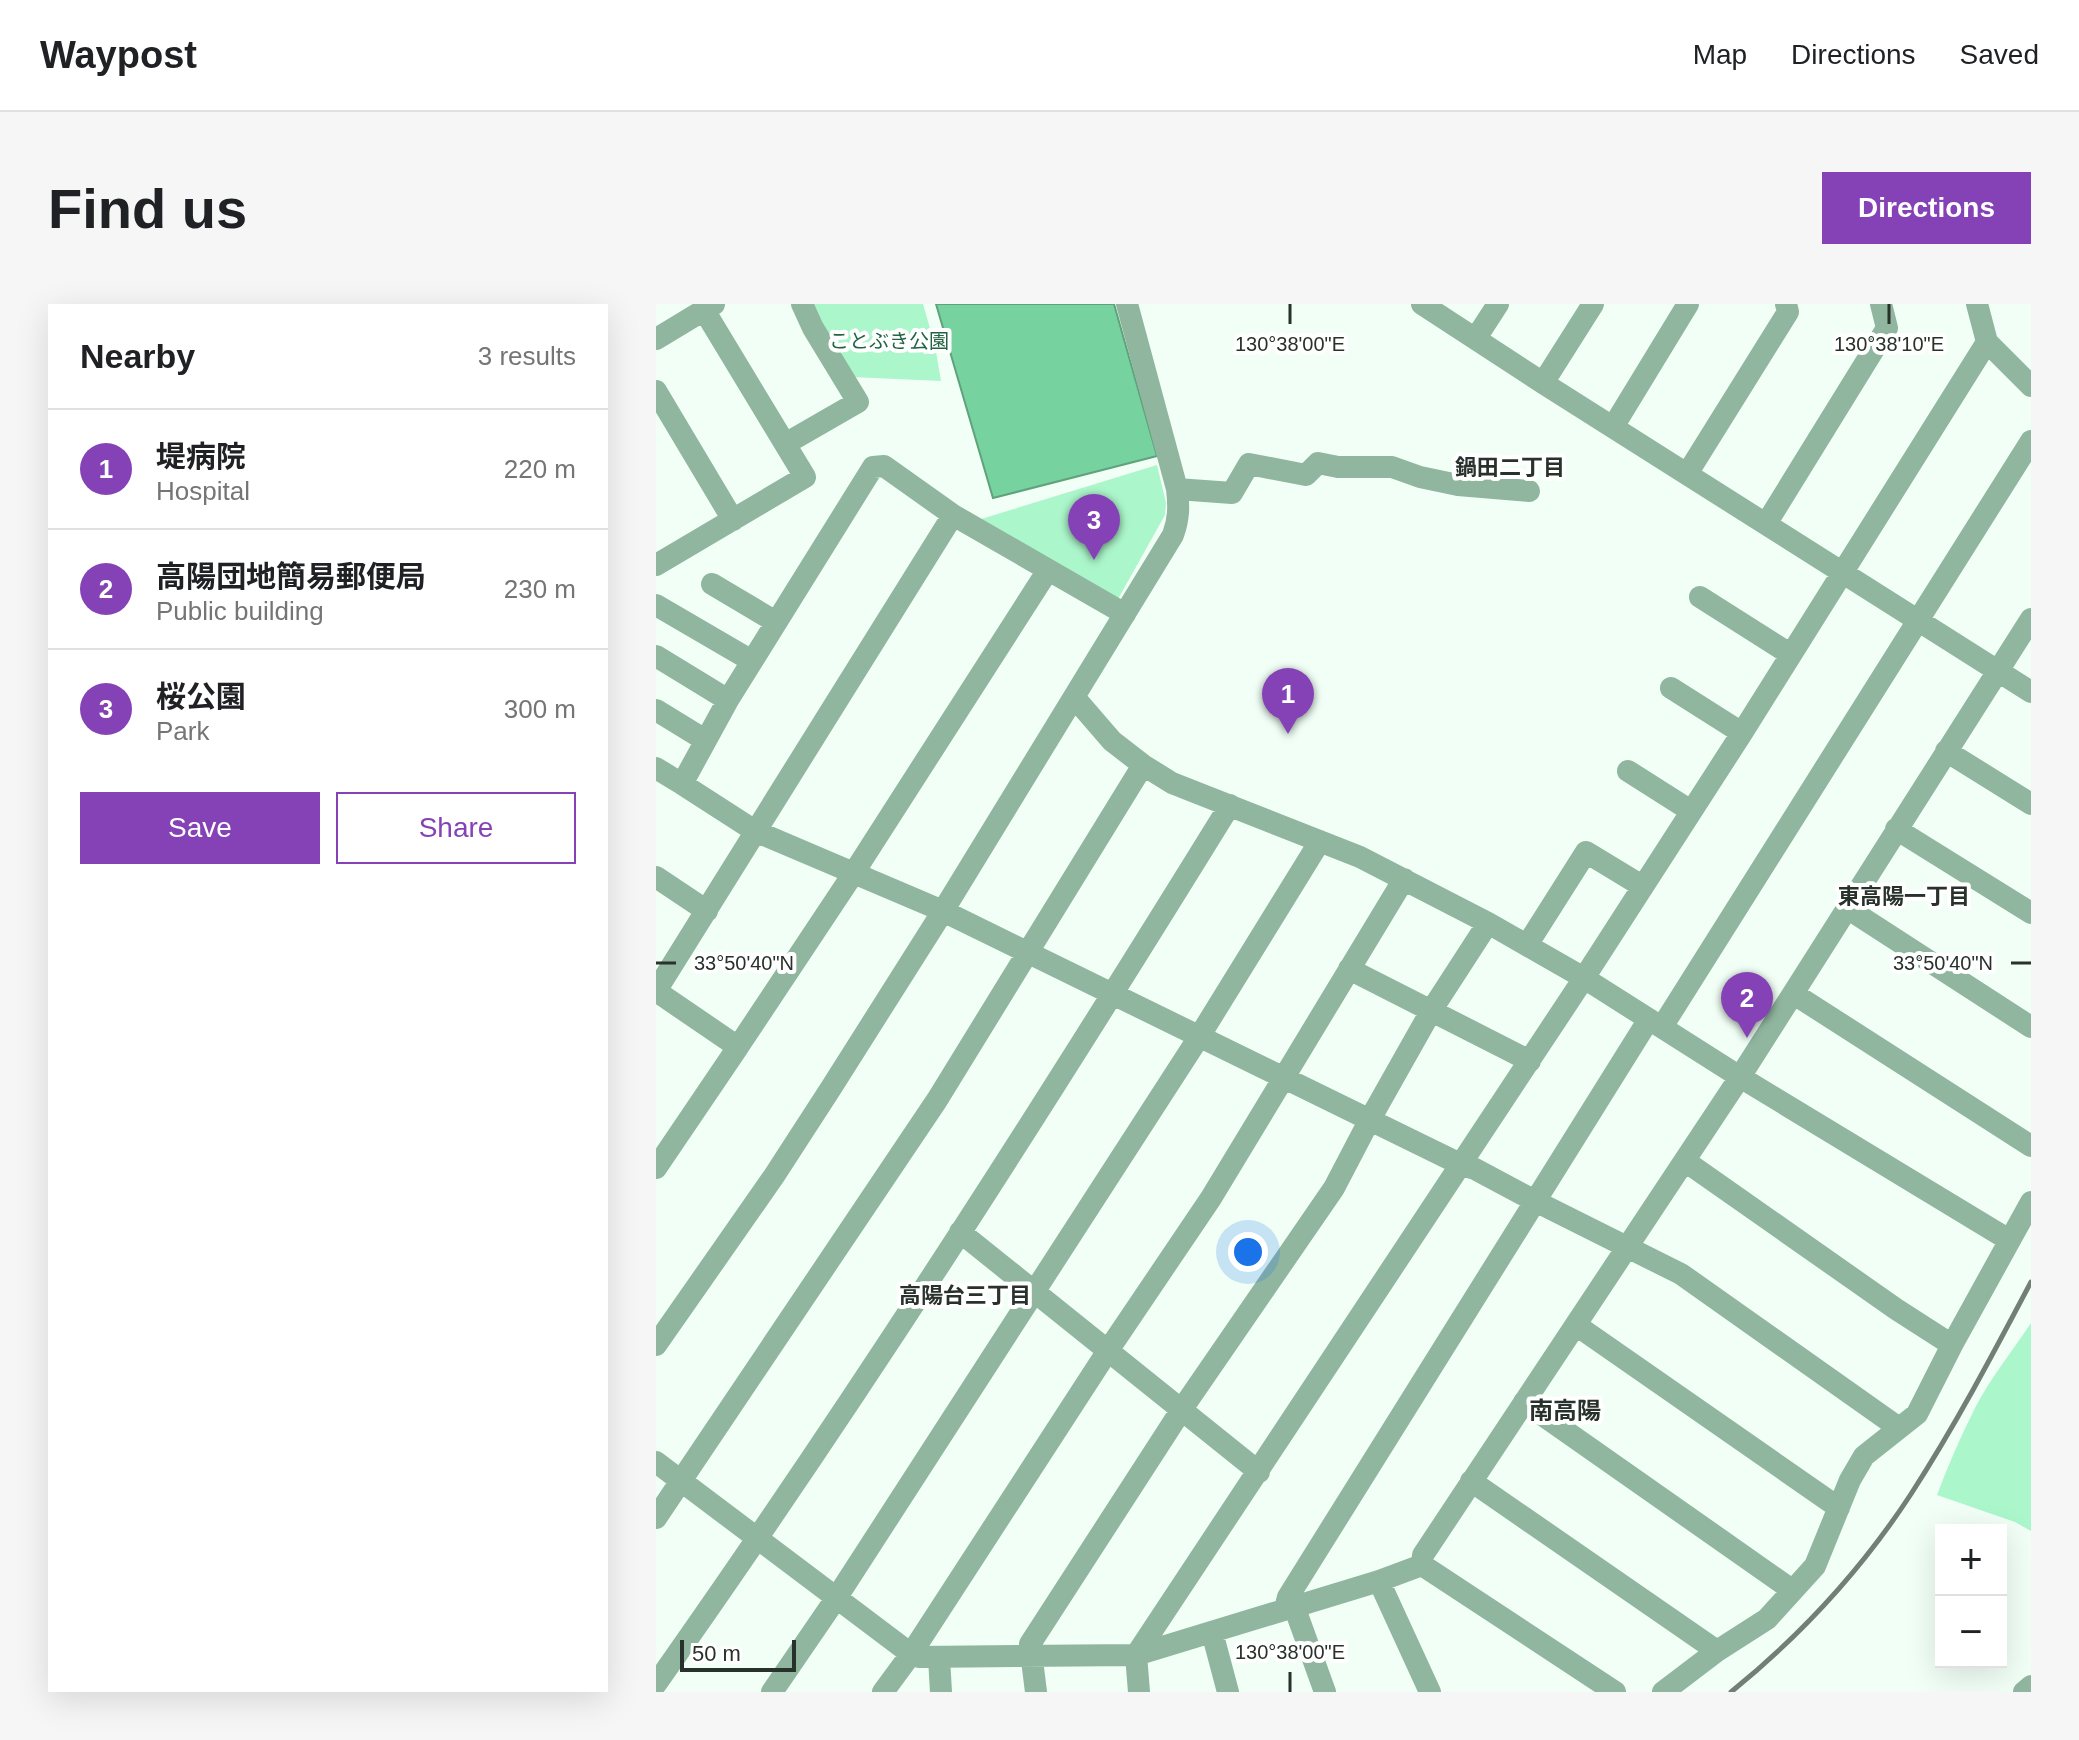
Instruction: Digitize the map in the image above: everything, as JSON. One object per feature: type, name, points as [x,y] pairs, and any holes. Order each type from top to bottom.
[{"type":"street","points":[[785,444],[858,402],[802,304]]},
{"type":"street","points":[[656,1345],[783,1163],[943,911],[1173,535],[1178,521],[1177,489],[1127,304]]},
{"type":"street","points":[[1422,304],[2031,692]]},
{"type":"street","points":[[1476,338],[1498,304]]},
{"type":"street","points":[[1543,383],[1593,304]]},
{"type":"street","points":[[1613,427],[1688,304]]},
{"type":"street","points":[[1687,474],[1788,312],[1786,304]]},
{"type":"street","points":[[1766,524],[1887,328],[1881,304]]},
{"type":"street","points":[[1977,304],[1987,342],[2031,386]]},
{"type":"street","points":[[656,339],[709,307],[805,477],[657,561]]},
{"type":"street","points":[[1139,1692],[1136,1655],[1584,978],[1987,342]]},
{"type":"street","points":[[656,391],[733,520]]},
{"type":"street","points":[[1325,1692],[1288,1597],[1535,1201],[1655,1023],[2031,441]]},
{"type":"street","points":[[1177,489],[1232,493],[1249,464],[1306,475],[1318,463],[1338,467],[1392,467],[1458,485],[1529,491]]},
{"type":"street","points":[[682,784],[728,700],[873,467],[884,466],[953,515],[1125,614]]},
{"type":"street","points":[[738,1047],[656,991],[953,515]]},
{"type":"street","points":[[656,1168],[853,874],[1048,570]]},
{"type":"street","points":[[712,584],[776,622]]},
{"type":"street","points":[[1700,597],[1790,654]]},
{"type":"street","points":[[656,605],[752,661]]},
{"type":"street","points":[[1422,1565],[1423,1555],[1794,994],[2031,619]]},
{"type":"street","points":[[656,656],[728,700]]},
{"type":"street","points":[[1671,688],[1742,733]]},
{"type":"street","points":[[1074,697],[1112,741],[1172,783],[1360,857],[1488,923],[1584,978],[1740,1077],[2009,1240]]},
{"type":"street","points":[[656,710],[705,740]]},
{"type":"street","points":[[1946,751],[2031,804]]},
{"type":"street","points":[[656,1518],[937,1100],[1143,765]]},
{"type":"street","points":[[656,768],[755,831],[943,911],[1369,1121],[1475,1169],[1681,1274],[1899,1428]]},
{"type":"street","points":[[1628,771],[1691,811]]},
{"type":"street","points":[[656,1684],[759,1538],[960,1232],[1230,805]]},
{"type":"street","points":[[1896,829],[2031,913]]},
{"type":"street","points":[[772,1692],[837,1597],[1199,1037],[1320,841]]},
{"type":"street","points":[[1527,945],[1586,852],[1642,886]]},
{"type":"street","points":[[656,877],[707,911]]},
{"type":"street","points":[[883,1692],[1211,1198],[1404,879]]},
{"type":"street","points":[[1847,908],[2031,1027]]},
{"type":"street","points":[[1036,1692],[1030,1644],[1182,1409],[1334,1188],[1431,1011],[1488,923]]},
{"type":"street","points":[[1349,969],[1530,1061]]},
{"type":"street","points":[[1794,994],[2031,1146]]},
{"type":"street","points":[[1685,1161],[1952,1345]]},
{"type":"street","points":[[1663,1692],[1717,1651],[1767,1619],[1815,1566],[1850,1480],[1864,1456],[1917,1414],[2031,1202]]},
{"type":"street","points":[[960,1232],[1259,1472]]},
{"type":"street","points":[[1576,1325],[1839,1508]]},
{"type":"street","points":[[1524,1402],[1792,1590]]},
{"type":"street","points":[[656,1462],[919,1657],[1136,1655],[1422,1565]]},
{"type":"street","points":[[1471,1481],[1717,1651]]},
{"type":"street","points":[[1422,1565],[1615,1692]]},
{"type":"street","points":[[1379,1581],[1430,1692]]},
{"type":"street","points":[[1212,1632],[1228,1692]]},
{"type":"street","points":[[939,1658],[941,1692]]},
{"type":"street","points":[[2024,1692],[2031,1686]]},
{"type":"green space","name":"ことぶき公園","points":[[810,304],[923,304],[941,381],[852,377]]},
{"type":"green space","points":[[1157,465],[1166,503],[1165,515],[1118,599],[978,520]]},
{"type":"green space","points":[[2031,1323],[2031,1531],[2015,1522],[1937,1495],[1981,1397]]},
{"type":"shaded area","points":[[936,304],[1114,304],[1157,456],[993,498]]},
{"type":"railway","points":[[1731,1692],[1805,1625],[1851,1575],[1892,1522],[1958,1416],[2031,1282]]},
{"type":"place","name":"桜公園","points":[[1094,560]]},
{"type":"place","name":"堤病院","points":[[1288,734]]},
{"type":"place","name":"高陽団地簡易郵便局","points":[[1747,1038]]},
{"type":"district","name":"鍋田二丁目","points":[[1510,467]]},
{"type":"district","name":"東高陽一丁目","points":[[1904,896]]},
{"type":"district","name":"高陽台三丁目","points":[[965,1295]]},
{"type":"district","name":"南高陽","points":[[1565,1411]]}]
